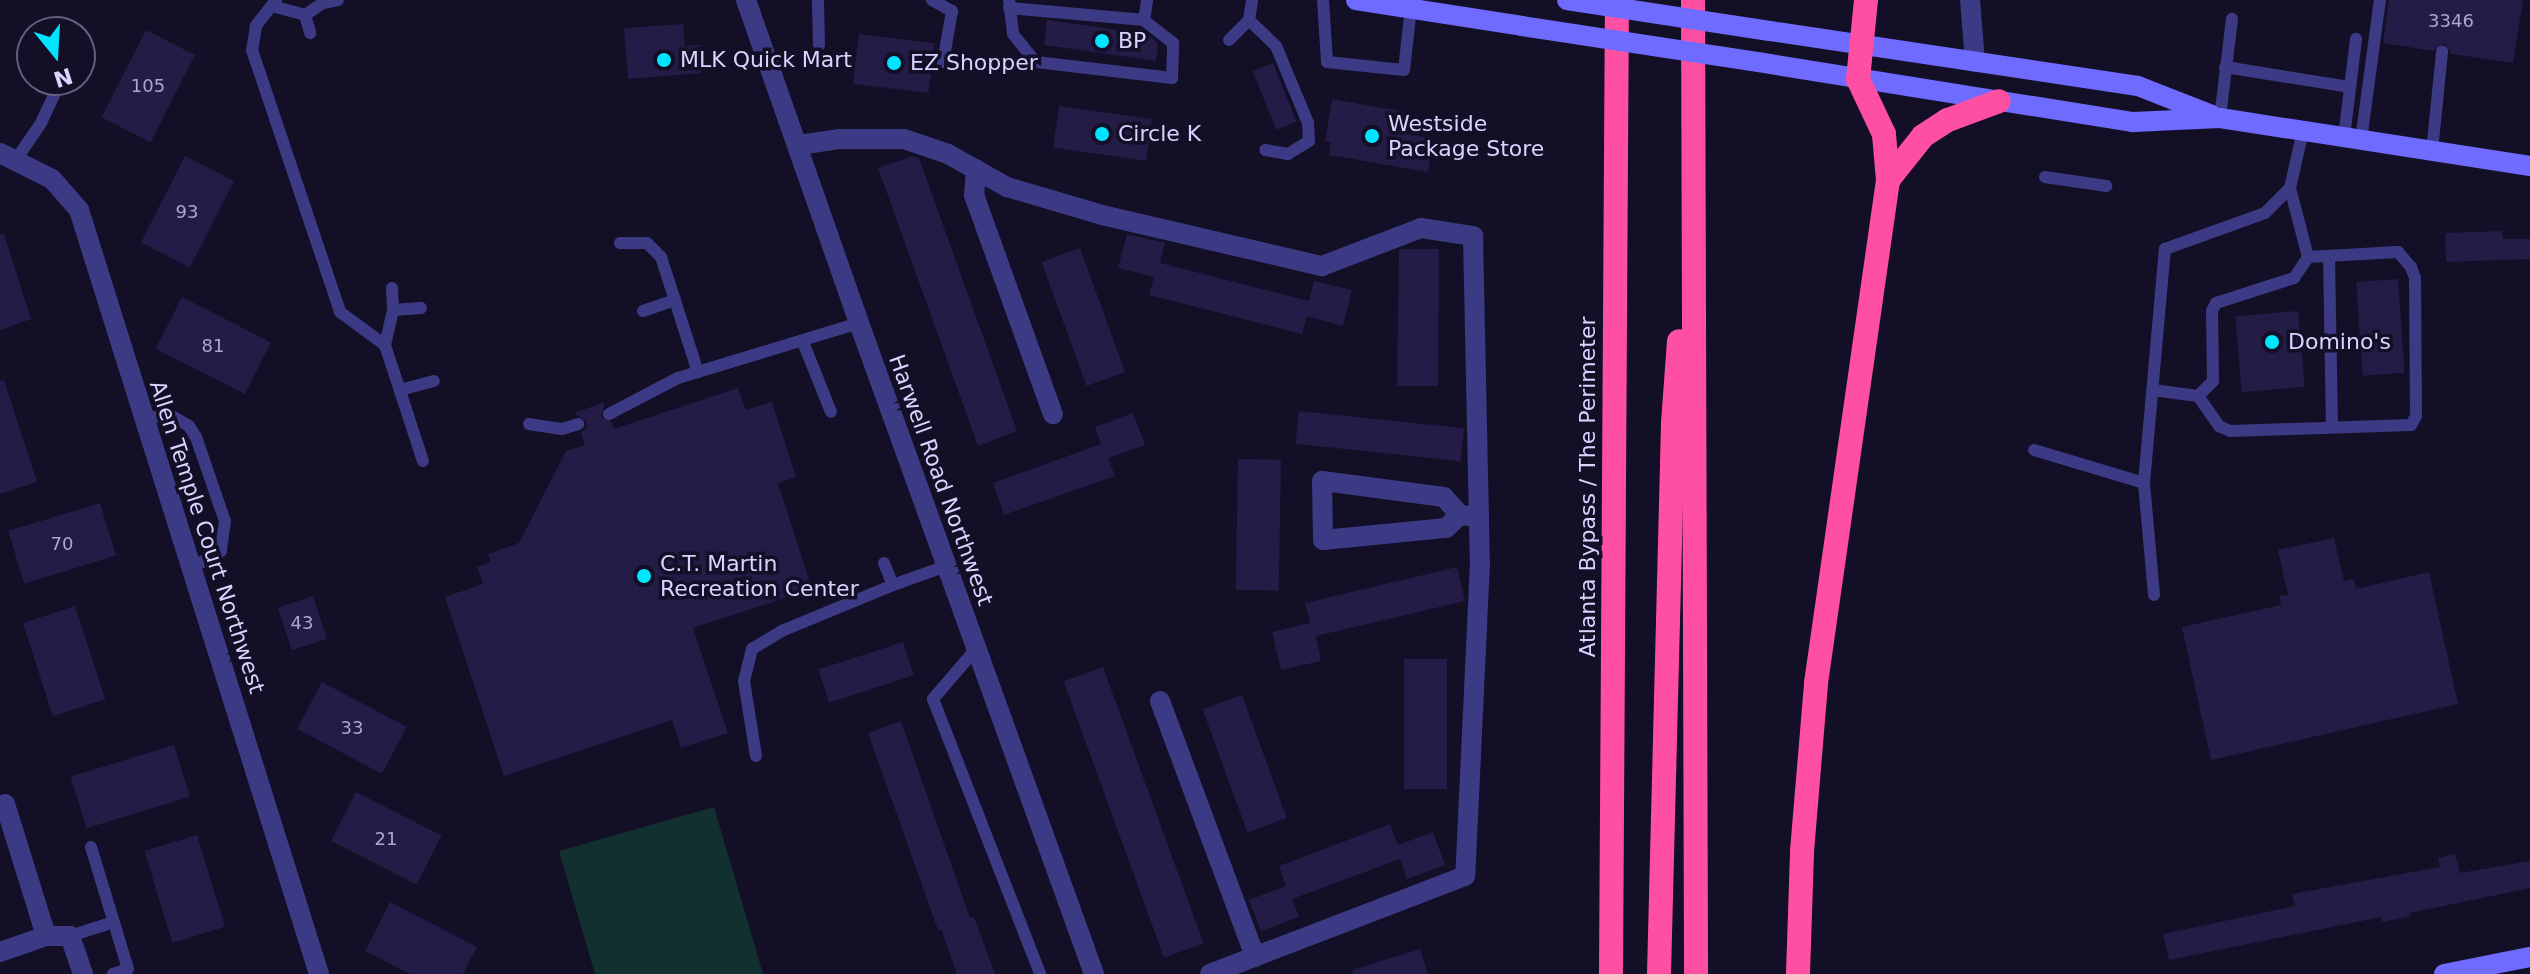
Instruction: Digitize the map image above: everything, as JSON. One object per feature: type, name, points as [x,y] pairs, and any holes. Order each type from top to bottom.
[{"type":"highway","name":"Atlanta Bypass / The Perimeter","points":[[1611,974],[1617,0]]},
{"type":"highway","points":[[1693,0],[1696,974]]},
{"type":"highway","points":[[1798,974],[1802,851],[1816,683],[1888,180],[1884,134],[1858,79],[1866,0]]},
{"type":"highway","points":[[1888,180],[1923,136],[1948,120],[1999,101]]},
{"type":"highway","points":[[1659,974],[1673,423],[1692,135]]},
{"type":"main road","points":[[1356,0],[2133,122],[2220,118],[2530,164]]},
{"type":"main road","points":[[1567,0],[2138,86],[2220,118]]},
{"type":"main road","points":[[2444,974],[2530,957]]},
{"type":"street","name":"Harwell Road Northwest","points":[[746,0],[1094,974]]},
{"type":"street","points":[[1970,0],[1975,62]]},
{"type":"street","points":[[799,145],[839,139],[904,139],[948,154],[1007,187],[1102,215],[1322,266],[1421,228],[1473,236],[1465,876],[1210,974]]},
{"type":"street","name":"Allen Temple Court Northwest","points":[[7,157],[52,179],[79,210],[319,974]]},
{"type":"street","points":[[976,169],[974,195],[1053,414]]},
{"type":"street","points":[[1322,481],[1444,497],[1470,516],[1446,528],[1323,540],[1322,481]]},
{"type":"street","points":[[1160,701],[1255,957]]},
{"type":"street","points":[[5,804],[46,936]]},
{"type":"street","points":[[0,952],[46,936],[70,936],[83,974]]},
{"type":"lane","points":[[305,15],[323,3],[338,0]]},
{"type":"lane","points":[[818,0],[819,45]]},
{"type":"lane","points":[[932,0],[952,11],[943,62]]},
{"type":"lane","points":[[1144,20],[1147,0]]},
{"type":"lane","points":[[1229,40],[1249,20],[1252,0]]},
{"type":"lane","points":[[1323,0],[1327,62],[1404,70],[1411,8]]},
{"type":"lane","points":[[2352,138],[2380,0]]},
{"type":"lane","points":[[305,15],[274,3],[256,26],[252,50],[340,312],[385,345]]},
{"type":"lane","points":[[1009,4],[1144,20],[1173,43],[1172,78],[1036,62],[1013,34],[1009,4]]},
{"type":"lane","points":[[305,15],[310,33]]},
{"type":"lane","points":[[2220,118],[2232,19]]},
{"type":"lane","points":[[1249,20],[1276,46],[1308,123],[1309,141],[1288,154],[1265,150]]},
{"type":"lane","points":[[2352,138],[2350,87],[2356,39]]},
{"type":"lane","points":[[2432,151],[2442,52]]},
{"type":"lane","points":[[2225,67],[2350,87]]},
{"type":"lane","points":[[7,157],[41,123],[54,96]]},
{"type":"lane","points":[[2198,396],[2213,381],[2212,311],[2216,303],[2294,278],[2308,257],[2290,188],[2303,131]]},
{"type":"lane","points":[[2045,177],[2106,186]]},
{"type":"lane","points":[[2154,595],[2144,483],[2165,249],[2265,213],[2290,188]]},
{"type":"lane","points":[[620,243],[647,243],[661,257],[698,372]]},
{"type":"lane","points":[[2153,390],[2198,396],[2219,426],[2230,431],[2411,425],[2416,416],[2415,278],[2405,258],[2398,252],[2308,257]]},
{"type":"lane","points":[[2329,256],[2332,427]]},
{"type":"lane","points":[[392,288],[393,310],[385,345],[423,461]]},
{"type":"lane","points":[[643,311],[675,300]]},
{"type":"lane","points":[[393,310],[421,308]]},
{"type":"lane","points":[[609,414],[678,378],[859,323]]},
{"type":"lane","points":[[803,342],[831,412]]},
{"type":"lane","points":[[400,390],[434,381]]},
{"type":"lane","points":[[143,418],[170,415],[189,426],[196,437],[225,521],[221,551],[192,568]]},
{"type":"lane","points":[[529,424],[562,429],[578,424]]},
{"type":"lane","points":[[2034,450],[2144,483]]},
{"type":"lane","points":[[884,563],[893,585]]},
{"type":"lane","points":[[756,756],[744,681],[752,649],[784,630],[946,566]]},
{"type":"lane","points":[[976,649],[933,699],[1040,974]]},
{"type":"lane","points":[[91,847],[128,969],[113,974]]},
{"type":"lane","points":[[70,936],[114,922]]},
{"type":"green space","points":[[714,807],[763,974],[595,974],[559,851]]},
{"type":"building","points":[[2389,0],[2523,0],[2513,63],[2451,54],[2444,43],[2433,51],[2383,43]]},
{"type":"building","name":"BP","points":[[1047,20],[1148,34],[1158,43],[1156,61],[1044,45]]},
{"type":"building","name":"MLK Quick Mart","points":[[683,24],[685,46],[700,45],[702,73],[628,79],[624,28]]},
{"type":"building","points":[[146,30],[195,55],[151,142],[102,117]]},
{"type":"building","name":"EZ Shopper","points":[[859,34],[934,43],[928,93],[853,84]]},
{"type":"building","points":[[1273,63],[1297,121],[1276,130],[1253,71]]},
{"type":"building","name":"Westside Package Store","points":[[1332,99],[1405,112],[1402,133],[1433,139],[1428,172],[1329,155],[1331,142],[1325,141]]},
{"type":"building","name":"Circle K","points":[[1059,106],[1152,119],[1146,161],[1053,148]]},
{"type":"building","points":[[185,156],[234,181],[190,267],[141,242]]},
{"type":"building","points":[[913,156],[919,158],[1017,431],[978,446],[878,168]]},
{"type":"building","points":[[2502,231],[2503,239],[2530,239],[2530,259],[2446,262],[2445,233]]},
{"type":"building","points":[[4,234],[31,319],[0,330],[0,235]]},
{"type":"building","points":[[1127,234],[1165,243],[1160,263],[1309,301],[1314,281],[1352,290],[1343,326],[1307,316],[1302,334],[1149,295],[1154,277],[1118,268]]},
{"type":"building","points":[[1080,248],[1125,372],[1087,386],[1041,262]]},
{"type":"building","points":[[1439,249],[1438,386],[1397,386],[1399,250]]},
{"type":"building","points":[[2398,279],[2405,373],[2363,376],[2356,282]]},
{"type":"building","points":[[182,297],[271,342],[245,394],[156,349]]},
{"type":"building","points":[[2298,311],[2305,387],[2242,392],[2235,316]]},
{"type":"building","points":[[4,380],[37,482],[0,494],[0,381]]},
{"type":"building","name":"C.T. Martin Recreation Center","points":[[738,388],[746,410],[772,402],[796,477],[778,483],[812,589],[693,628],[728,733],[681,748],[672,720],[504,776],[445,597],[483,584],[477,567],[491,562],[488,554],[519,543],[566,451],[585,445],[581,433],[587,427],[586,421],[574,413],[605,402],[601,417],[612,422],[614,429]]},
{"type":"building","points":[[1299,411],[1464,428],[1461,461],[1296,444]]},
{"type":"building","points":[[1133,413],[1145,445],[1108,458],[1115,476],[1004,515],[993,483],[1101,444],[1095,427]]},
{"type":"building","points":[[1238,459],[1281,460],[1279,591],[1236,590]]},
{"type":"building","points":[[100,503],[116,556],[24,584],[8,531]]},
{"type":"building","points":[[2334,538],[2344,581],[2354,579],[2356,589],[2429,572],[2458,704],[2211,760],[2182,627],[2281,605],[2279,596],[2288,595],[2278,550]]},
{"type":"building","points":[[1457,567],[1465,601],[1316,636],[1321,661],[1281,670],[1272,632],[1310,623],[1305,603]]},
{"type":"building","points":[[313,596],[327,639],[292,650],[278,607]]},
{"type":"building","points":[[75,606],[105,699],[53,716],[23,623]]},
{"type":"building","points":[[903,642],[914,675],[829,703],[818,670]]},
{"type":"building","points":[[1404,659],[1447,659],[1447,789],[1404,789]]},
{"type":"building","points":[[1103,667],[1204,943],[1164,958],[1064,681]]},
{"type":"building","points":[[322,682],[407,727],[382,774],[297,729]]},
{"type":"building","points":[[1242,695],[1287,818],[1247,832],[1203,709]]},
{"type":"building","points":[[901,721],[970,918],[974,917],[995,974],[957,974],[941,929],[938,930],[868,733]]},
{"type":"building","points":[[174,745],[190,797],[87,828],[71,777]]},
{"type":"building","points":[[356,792],[442,836],[417,885],[331,841]]},
{"type":"building","points":[[1390,824],[1398,845],[1433,832],[1445,865],[1407,879],[1400,859],[1292,899],[1299,917],[1261,931],[1249,900],[1286,886],[1279,866]]},
{"type":"building","points":[[197,835],[225,927],[172,943],[144,851]]},
{"type":"building","points":[[2455,854],[2460,873],[2530,861],[2530,888],[2410,913],[2411,916],[2382,922],[2381,917],[2169,960],[2163,934],[2295,906],[2292,894],[2440,867],[2438,858]]},
{"type":"building","points":[[390,902],[477,947],[463,974],[410,974],[365,951]]},
{"type":"building","points":[[1420,949],[1428,974],[1353,974],[1352,970]]},
{"type":"place","name":"BP","points":[[1102,41]]},
{"type":"place","name":"MLK Quick Mart","points":[[664,60]]},
{"type":"place","name":"EZ Shopper","points":[[894,63]]},
{"type":"place","name":"Circle K","points":[[1102,134]]},
{"type":"place","name":"Westside Package Store","points":[[1372,136]]},
{"type":"place","name":"Domino's","points":[[2272,342]]},
{"type":"place","name":"C.T. Martin Recreation Center","points":[[644,576]]}]
